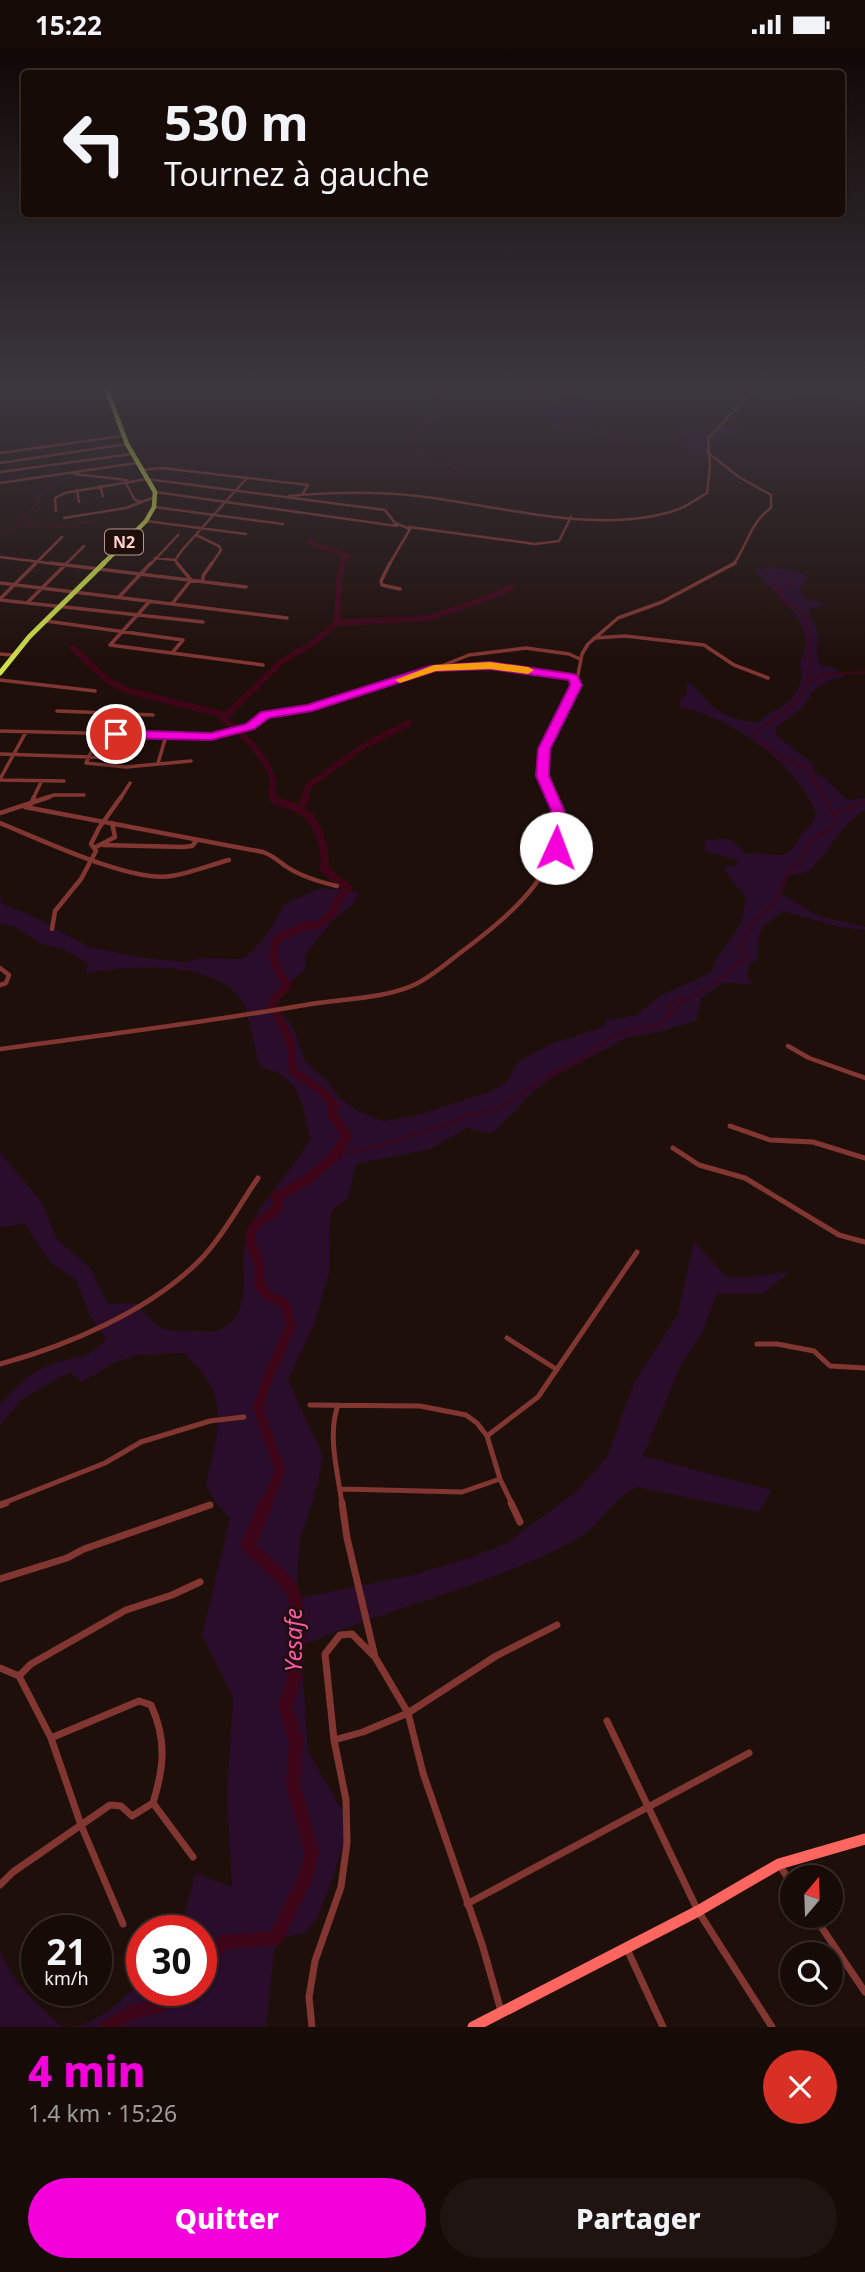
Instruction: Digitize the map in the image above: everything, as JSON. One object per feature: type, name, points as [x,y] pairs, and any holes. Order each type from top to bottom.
[{"type":"highway","points":[[147,479],[155,494]]},
{"type":"highway","name":"N2","points":[[0,673],[13,655],[59,606],[146,521],[155,507],[155,494]]},
{"type":"main road","points":[[473,2027],[490,2023],[501,2012],[698,1911],[779,1864],[865,1839]]},
{"type":"street","points":[[0,483],[38,477]]},
{"type":"street","points":[[99,477],[126,481]]},
{"type":"street","points":[[240,477],[308,485],[302,495]]},
{"type":"street","points":[[289,496],[377,493],[571,517],[629,519],[677,509],[698,500],[707,493],[709,477]]},
{"type":"street","points":[[0,1049],[274,1011],[393,991],[416,984],[501,922],[526,898],[556,848],[557,810],[543,776],[544,749],[576,680],[582,653],[593,638],[618,618],[678,594],[735,564],[750,531],[757,526],[762,514],[771,507],[774,500],[771,495],[740,477]]},
{"type":"street","points":[[175,560],[196,535],[199,527],[214,515],[246,478]]},
{"type":"street","points":[[56,511],[55,498],[77,490],[147,479],[385,510],[395,523],[410,529],[381,581],[382,585],[400,589]]},
{"type":"street","points":[[126,481],[135,500],[142,502]]},
{"type":"street","points":[[100,486],[103,496]]},
{"type":"street","points":[[77,490],[79,502]]},
{"type":"street","points":[[64,518],[126,508],[155,494],[536,544],[559,541],[571,517]]},
{"type":"street","points":[[155,507],[284,524]]},
{"type":"street","points":[[146,521],[246,534]]},
{"type":"street","points":[[118,597],[178,535]]},
{"type":"street","points":[[196,535],[219,546],[221,550],[203,576],[203,582]]},
{"type":"street","points":[[0,599],[62,537]]},
{"type":"street","points":[[26,603],[84,546]]},
{"type":"street","points":[[0,557],[246,587]]},
{"type":"street","points":[[155,557],[175,560],[191,580]]},
{"type":"street","points":[[172,604],[191,580]]},
{"type":"street","points":[[0,583],[287,618]]},
{"type":"street","points":[[0,599],[203,622]]},
{"type":"street","points":[[150,601],[110,645],[262,665]]},
{"type":"street","points":[[45,621],[183,640],[170,655]]},
{"type":"street","points":[[593,638],[625,636],[704,645],[734,665],[768,678]]},
{"type":"street","points":[[0,731],[211,736],[250,727],[265,715],[308,709],[469,655],[526,648],[569,654],[580,660]]},
{"type":"street","points":[[0,654],[13,655]]},
{"type":"street","points":[[434,668],[490,665],[576,680]]},
{"type":"street","points":[[0,680],[95,691]]},
{"type":"street","points":[[57,711],[153,715]]},
{"type":"street","points":[[109,713],[86,763],[126,767],[191,761]]},
{"type":"street","points":[[26,732],[0,780],[64,781]]},
{"type":"street","points":[[158,763],[166,736]]},
{"type":"street","points":[[0,754],[120,758]]},
{"type":"street","points":[[31,805],[41,782]]},
{"type":"street","points":[[130,783],[102,821],[91,844],[96,847],[183,847],[192,846],[196,841]]},
{"type":"street","points":[[0,813],[31,805],[54,795],[84,795]]},
{"type":"street","points":[[25,807],[263,852],[276,856],[296,871],[337,886]]},
{"type":"street","points":[[0,823],[119,869],[156,876],[169,877],[229,860]]},
{"type":"street","points":[[103,845],[115,837],[113,823]]},
{"type":"street","points":[[52,929],[55,911],[81,879],[96,847]]},
{"type":"street","points":[[0,968],[9,975],[7,981],[0,985]]},
{"type":"street","points":[[788,1046],[809,1058],[865,1078]]},
{"type":"street","points":[[730,1126],[743,1127],[766,1139],[783,1143],[803,1141],[865,1158]]},
{"type":"street","points":[[673,1148],[699,1165],[745,1178],[839,1235],[865,1242]]},
{"type":"street","points":[[0,1364],[78,1338],[163,1291],[200,1260],[258,1178]]},
{"type":"street","points":[[487,1436],[537,1397],[637,1252]]},
{"type":"street","points":[[507,1338],[556,1369]]},
{"type":"street","points":[[757,1344],[776,1344],[814,1351],[830,1366],[865,1368]]},
{"type":"street","points":[[310,1405],[420,1406],[454,1412],[477,1423],[487,1436],[500,1479],[520,1522]]},
{"type":"street","points":[[338,1405],[334,1416],[333,1437],[347,1538],[375,1657]]},
{"type":"street","points":[[0,1505],[105,1463],[141,1442],[210,1421],[244,1417]]},
{"type":"street","points":[[341,1489],[462,1492],[500,1479]]},
{"type":"street","points":[[0,1579],[68,1558],[84,1549],[210,1505]]},
{"type":"street","points":[[19,1677],[31,1664],[126,1610],[172,1595],[200,1582]]},
{"type":"street","points":[[334,1739],[363,1732],[408,1713],[496,1656],[557,1625]]},
{"type":"street","points":[[312,2027],[309,1997],[315,1961],[341,1887],[347,1843],[346,1800],[334,1739],[325,1654],[340,1635],[352,1634],[375,1657],[408,1713],[423,1773],[482,1944],[501,2012]]},
{"type":"street","points":[[0,1668],[19,1677],[51,1738],[81,1825],[123,1924]]},
{"type":"street","points":[[0,1885],[13,1872],[110,1805],[121,1806],[132,1816],[153,1803],[164,1767],[162,1726],[151,1705],[139,1701],[51,1738]]},
{"type":"street","points":[[607,1721],[698,1911],[772,2027]]},
{"type":"street","points":[[467,1903],[749,1753]]},
{"type":"street","points":[[153,1803],[193,1857]]},
{"type":"street","points":[[823,1929],[865,1992]]},
{"type":"street","points":[[627,1948],[663,2027]]},
{"type":"shaded area","points":[[772,567],[810,577],[799,588],[806,600],[828,604],[809,609],[818,636],[817,656],[822,666],[835,668],[844,676],[828,681],[814,690],[802,708],[777,727],[775,734],[812,763],[814,772],[826,779],[847,800],[865,798],[865,810],[855,817],[828,852],[809,871],[789,876],[781,894],[819,916],[865,927],[865,930],[840,927],[782,911],[761,928],[757,960],[750,963],[747,976],[754,984],[723,983],[701,998],[697,1020],[659,1032],[628,1037],[552,1077],[532,1093],[492,1134],[467,1128],[430,1149],[356,1164],[348,1199],[334,1208],[330,1217],[329,1272],[314,1325],[288,1380],[323,1456],[318,1483],[300,1540],[296,1599],[413,1575],[469,1558],[507,1543],[577,1491],[607,1457],[634,1383],[678,1314],[694,1241],[726,1277],[790,1272],[763,1294],[717,1294],[703,1331],[681,1365],[643,1456],[772,1490],[758,1512],[637,1487],[616,1502],[586,1533],[548,1554],[487,1579],[301,1646],[308,1751],[344,1814],[346,1835],[318,1916],[306,1932],[280,1939],[274,1952],[266,2027],[74,2027],[102,2015],[126,1997],[126,2006],[217,2006],[217,1915],[185,1915],[195,1873],[232,1887],[227,1794],[233,1697],[202,1635],[230,1518],[215,1502],[206,1486],[217,1430],[216,1401],[200,1370],[184,1353],[138,1355],[114,1363],[82,1382],[70,1372],[22,1399],[0,1426],[0,1405],[23,1381],[44,1367],[87,1355],[106,1339],[89,1314],[76,1280],[51,1263],[24,1223],[0,1228],[0,1152],[42,1203],[57,1239],[90,1268],[108,1304],[136,1303],[155,1324],[166,1329],[211,1332],[220,1330],[232,1321],[239,1311],[243,1298],[248,1232],[261,1207],[310,1139],[301,1103],[292,1084],[274,1071],[260,1067],[246,1010],[232,989],[215,979],[194,972],[171,969],[123,968],[85,974],[88,963],[62,949],[41,944],[15,927],[0,924],[0,893],[2,904],[26,913],[87,946],[136,957],[185,962],[202,958],[243,959],[267,934],[284,904],[321,888],[359,892],[353,905],[332,921],[305,955],[305,969],[270,1001],[293,1027],[305,1061],[329,1083],[340,1099],[362,1113],[384,1121],[418,1115],[492,1091],[508,1081],[518,1062],[551,1044],[603,1027],[607,1020],[636,1015],[660,996],[704,976],[713,969],[717,958],[741,924],[746,897],[724,871],[726,865],[734,867],[738,863],[735,859],[706,852],[704,841],[723,838],[733,841],[745,853],[782,855],[795,847],[801,834],[811,825],[816,814],[807,796],[779,761],[741,732],[699,712],[679,707],[680,699],[686,695],[687,682],[724,714],[758,723],[791,700],[794,695],[800,684],[802,672],[799,662],[805,648],[805,636],[801,623],[793,612],[756,570]]},
{"type":"shaded area","points":[[0,1950],[11,1973],[21,1985],[21,2006],[39,2006],[63,2027],[0,2027]]},
{"type":"waterway","points":[[0,535],[25,524],[23,517],[39,502],[38,494],[59,483]]},
{"type":"waterway","points":[[27,524],[64,527],[95,521]]},
{"type":"waterway","points":[[309,542],[349,556],[342,560],[343,564]]},
{"type":"waterway","points":[[337,623],[339,579],[343,564]]},
{"type":"waterway","points":[[780,590],[793,581]]},
{"type":"waterway","points":[[670,1014],[681,1003],[717,982],[747,955],[739,949],[753,920],[767,911],[773,903],[787,875],[806,853],[810,840],[830,830],[836,819],[807,768],[784,759],[760,741],[754,732],[796,700],[808,679],[809,648],[806,627],[809,622],[797,608],[783,601],[772,582]]},
{"type":"waterway","points":[[337,623],[428,618],[483,600],[512,587]]},
{"type":"waterway","points":[[300,810],[275,801],[271,793],[271,774],[266,764],[249,742],[223,719],[281,662],[313,643],[337,623]]},
{"type":"waterway","points":[[73,648],[107,680],[126,690],[224,715]]},
{"type":"waterway","points":[[810,681],[824,674],[865,672]]},
{"type":"waterway","points":[[304,799],[309,785],[364,746],[409,723]]},
{"type":"waterway","points":[[300,810],[305,797]]},
{"type":"waterway","points":[[834,813],[865,802]]},
{"type":"waterway","points":[[300,810],[310,817],[317,829],[322,842],[324,869],[348,888],[336,902],[334,912],[318,925],[304,926],[277,939],[274,957],[277,969],[287,984],[272,1005],[290,1040],[293,1071],[323,1092],[333,1104]]},
{"type":"waterway","points":[[670,1014],[666,1011],[671,1003],[679,998],[685,999]]},
{"type":"waterway","points":[[328,1158],[337,1160],[347,1151],[359,1152],[457,1121],[465,1116],[497,1109],[549,1076],[584,1058],[614,1035],[660,1024],[670,1014]]},
{"type":"waterway","name":"Yesafe","points":[[266,1504],[280,1471],[258,1408],[270,1372],[291,1326],[285,1304],[266,1294],[260,1286],[260,1267],[250,1238],[253,1228],[279,1205],[275,1197],[316,1172],[341,1146],[347,1136],[332,1114],[334,1106],[331,1103]]},
{"type":"waterway","name":"Yesafe","points":[[217,1948],[224,1942],[276,1938],[306,1876],[312,1853],[293,1784],[296,1740],[285,1705],[298,1650],[296,1605],[286,1582],[248,1546],[266,1503]]},
{"type":"waterway","name":"Yesafe","points":[[106,2027],[132,2012],[159,2006]]},
{"type":"slow traffic","points":[[400,680],[434,668],[490,665],[528,670]]},
{"type":"route","points":[[116,734],[224,734],[250,727],[265,715],[278,711],[308,709],[434,668],[490,665],[573,677],[576,685],[544,749],[543,776],[557,810],[556,848]]}]
